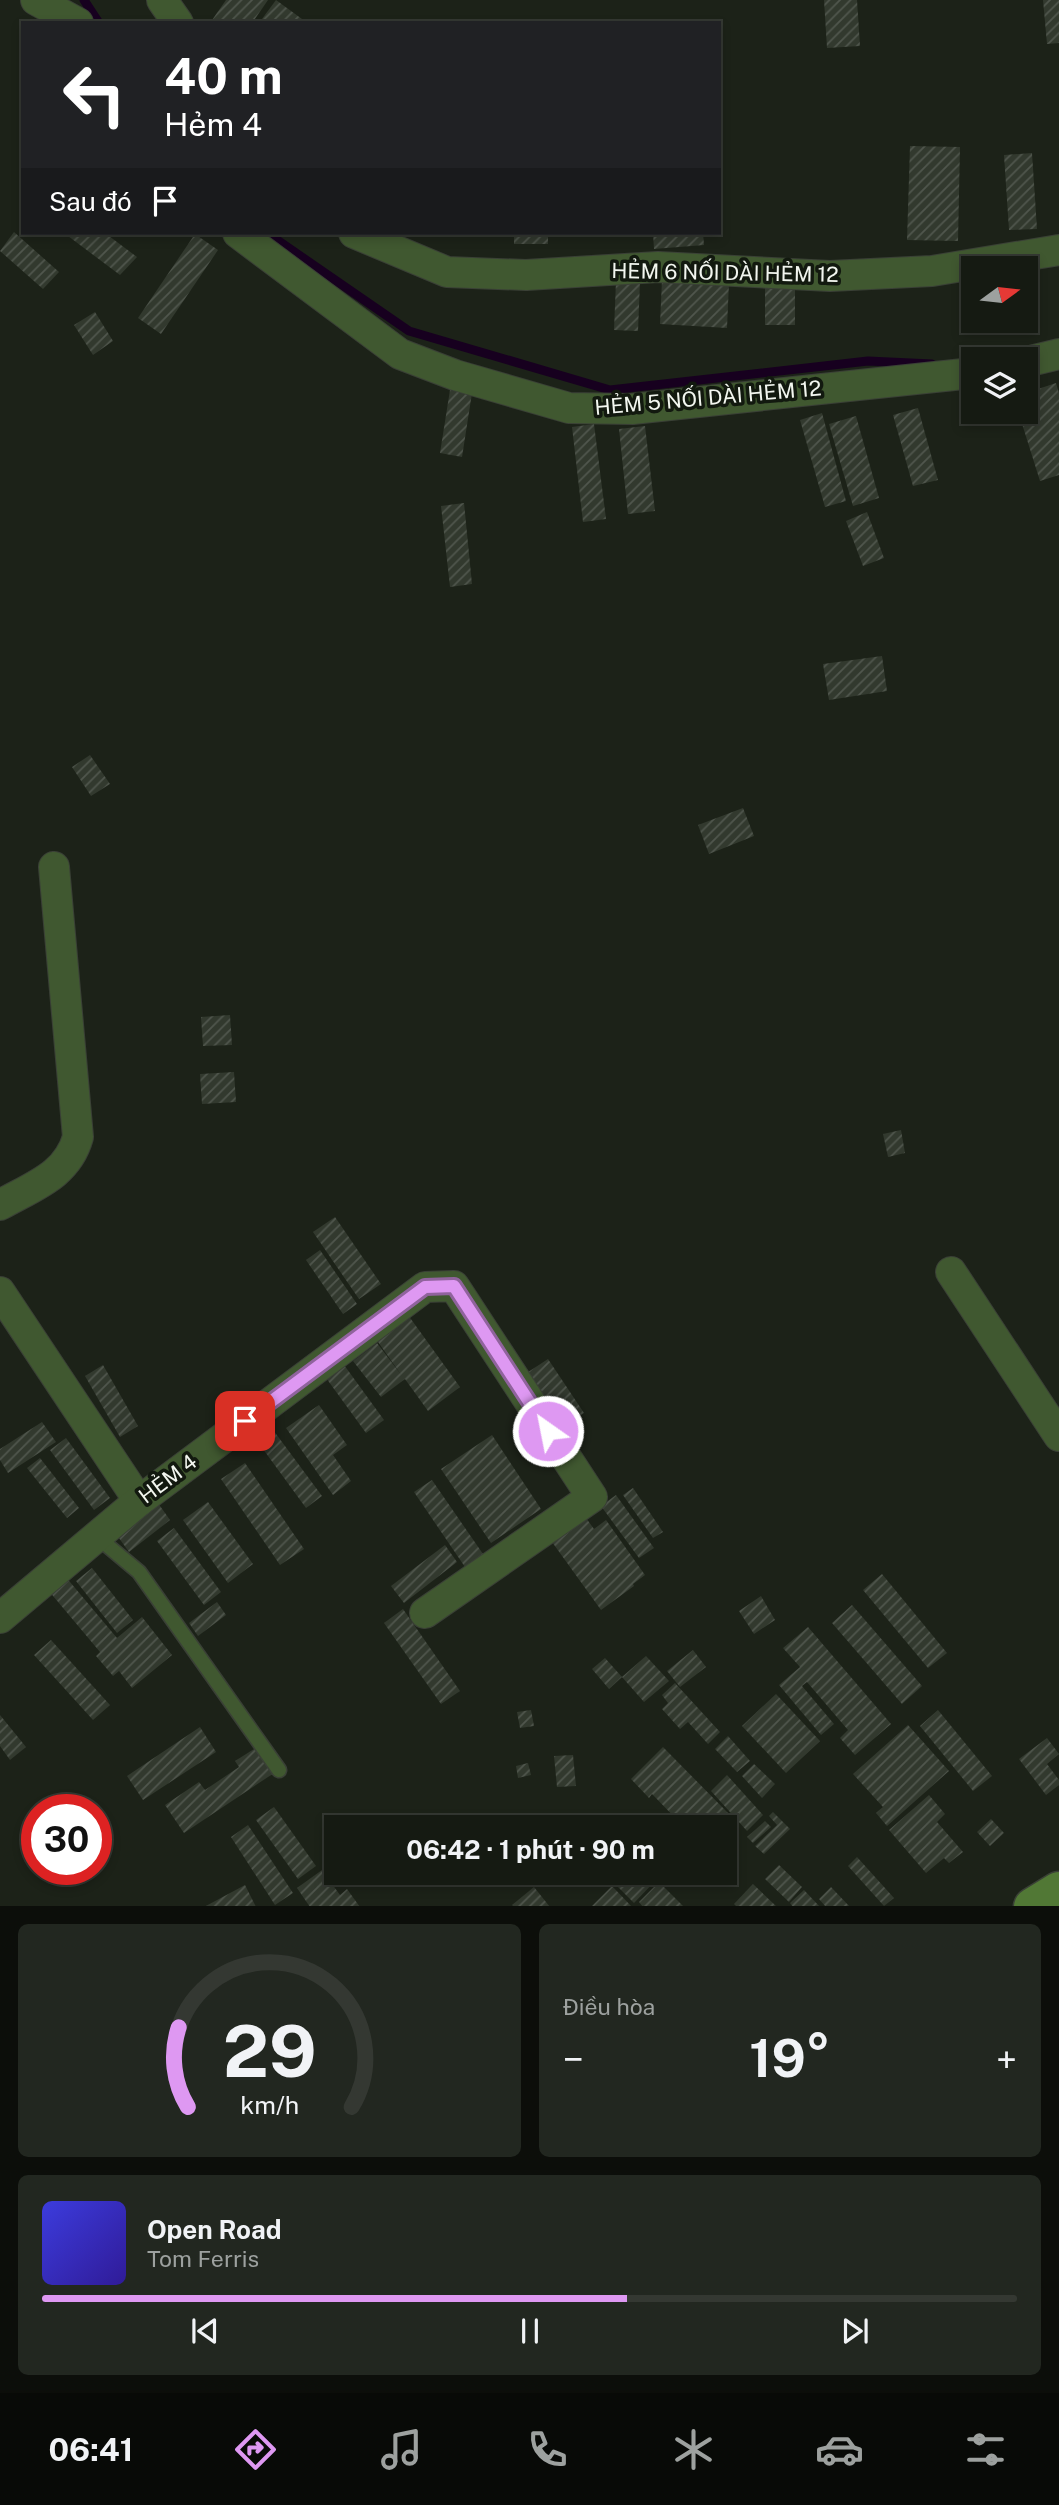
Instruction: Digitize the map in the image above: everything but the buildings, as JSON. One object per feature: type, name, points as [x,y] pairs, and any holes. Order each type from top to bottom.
[{"type":"street","points":[[36,0],[74,21]]},
{"type":"street","points":[[162,0],[177,21]]},
{"type":"street","name":"HẺM 5 NỐI DÀI HẺM 12","points":[[241,235],[400,354],[455,375],[569,408],[632,409],[961,374]]},
{"type":"street","name":"HẺM 6 NỐI DÀI HẺM 12","points":[[359,235],[447,272],[526,275],[658,267],[843,276],[932,271],[1059,250]]},
{"type":"street","points":[[1038,359],[1059,354]]},
{"type":"street","points":[[0,1205],[57,1172],[73,1157],[78,1138],[54,867]]},
{"type":"street","points":[[951,1272],[1059,1436]]},
{"type":"street","name":"HẺM 4","points":[[1,1614],[139,1501],[425,1287],[454,1286],[592,1497],[425,1613]]},
{"type":"street","points":[[0,1292],[139,1501]]},
{"type":"street","points":[[1033,1906],[1059,1891]]},
{"type":"lane","points":[[96,1535],[139,1572],[279,1770]]},
{"type":"waterway","points":[[84,0],[98,21]]},
{"type":"waterway","points":[[270,235],[409,331],[610,390],[868,361],[932,364]]},
{"type":"route","points":[[245,1421],[425,1287],[443,1285],[454,1286],[548,1431]]}]
